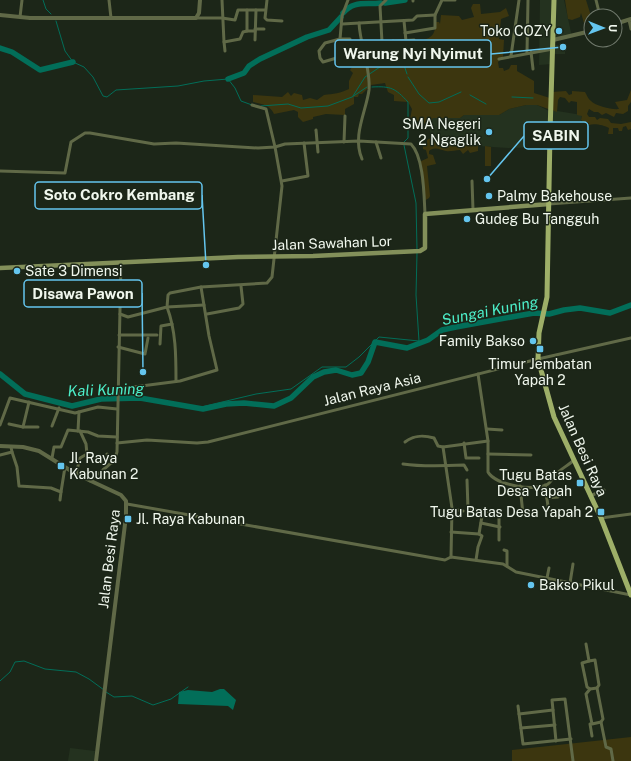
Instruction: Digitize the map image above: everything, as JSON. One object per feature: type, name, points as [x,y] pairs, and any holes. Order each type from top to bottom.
[{"type":"main road","name":"Jalan Besi Raya","points":[[554,0],[547,297],[539,333],[538,359],[554,417],[573,462],[601,518],[631,595]]},
{"type":"main road","points":[[425,214],[549,204]]},
{"type":"main road","name":"Jalan Sawahan Lor","points":[[0,268],[423,250],[425,248],[425,214]]},
{"type":"street","points":[[20,17],[22,0]]},
{"type":"street","points":[[109,0],[112,18]]},
{"type":"street","points":[[196,18],[199,13],[200,0]]},
{"type":"street","points":[[222,0],[225,51]]},
{"type":"street","points":[[267,0],[265,10],[266,20],[282,21]]},
{"type":"street","points":[[340,39],[342,16],[348,0]]},
{"type":"street","points":[[382,42],[380,6],[386,0]]},
{"type":"street","points":[[437,0],[455,0]]},
{"type":"street","points":[[511,56],[518,0]]},
{"type":"street","points":[[527,53],[528,0]]},
{"type":"street","points":[[405,33],[435,28],[435,15],[442,1]]},
{"type":"street","points":[[0,15],[20,17],[222,18],[235,20],[238,10],[265,10]]},
{"type":"street","points":[[247,10],[247,31]]},
{"type":"street","points":[[255,40],[256,10]]},
{"type":"street","points":[[342,24],[404,21],[414,20],[417,16],[435,15]]},
{"type":"street","points":[[630,20],[631,29]]},
{"type":"street","points":[[404,21],[406,40]]},
{"type":"street","points":[[359,23],[362,47],[369,77],[369,90],[361,116],[359,141],[362,159]]},
{"type":"street","points":[[224,42],[240,39],[243,32],[264,29]]},
{"type":"street","points":[[553,40],[583,33]]},
{"type":"street","points":[[340,57],[323,62],[320,58],[319,51],[325,43],[340,39],[350,39]]},
{"type":"street","points":[[362,47],[382,42],[414,40]]},
{"type":"street","points":[[393,41],[394,54]]},
{"type":"street","points":[[499,59],[553,49]]},
{"type":"street","points":[[531,52],[533,69]]},
{"type":"street","points":[[176,382],[176,350],[172,324],[167,307],[170,293],[201,287],[241,286],[269,282],[272,277],[282,181],[266,109],[252,106]]},
{"type":"street","points":[[344,142],[346,116]]},
{"type":"street","points":[[316,130],[318,152]]},
{"type":"street","points":[[0,171],[65,173],[71,142],[85,133],[154,144],[176,143],[258,148],[275,147],[285,144],[317,142],[359,141],[408,143],[414,147],[422,176],[425,214]]},
{"type":"street","points":[[376,142],[380,158]]},
{"type":"street","points":[[282,181],[308,176],[304,143]]},
{"type":"street","points":[[472,181],[473,210]]},
{"type":"street","points":[[549,204],[631,198]]},
{"type":"street","points":[[90,481],[99,471],[112,463],[116,458],[121,262]]},
{"type":"street","points":[[207,314],[239,308],[243,304],[241,286]]},
{"type":"street","points":[[118,389],[176,382],[217,370],[209,336],[207,314],[201,287]]},
{"type":"street","points":[[120,314],[128,317],[167,307],[204,305]]},
{"type":"street","points":[[160,344],[161,326],[172,324]]},
{"type":"street","points":[[119,335],[157,335]]},
{"type":"street","points":[[118,347],[145,354],[148,338]]},
{"type":"street","name":"Jalan Raya Asia","points":[[117,442],[147,440],[197,443],[208,442],[538,359],[631,338]]},
{"type":"street","points":[[478,374],[487,429],[488,472],[491,476],[509,485],[545,485],[550,483],[555,474],[573,462]]},
{"type":"street","points":[[0,425],[9,399],[59,408],[72,412],[79,412],[98,407],[117,409]]},
{"type":"street","points":[[23,427],[29,402]]},
{"type":"street","points":[[52,426],[59,408]]},
{"type":"street","points":[[76,474],[80,458],[88,454],[87,447],[79,431],[79,412]]},
{"type":"street","points":[[9,424],[23,427],[38,427]]},
{"type":"street","points":[[487,429],[502,430]]},
{"type":"street","points":[[52,458],[54,447],[62,446],[66,431],[90,432],[98,436],[117,436]]},
{"type":"street","points":[[405,442],[416,436],[434,438],[438,446],[443,447],[488,441]]},
{"type":"street","points":[[464,443],[466,458],[479,458]]},
{"type":"street","name":"Jalan Besi Raya","points":[[0,446],[35,449],[76,474],[121,495],[127,504],[96,761]]},
{"type":"street","points":[[11,447],[18,468],[19,486],[51,488],[62,492]]},
{"type":"street","points":[[443,447],[452,509],[451,556]]},
{"type":"street","points":[[0,455],[12,452]]},
{"type":"street","points":[[106,454],[112,463]]},
{"type":"street","points":[[488,454],[531,455]]},
{"type":"street","points":[[403,464],[425,467],[446,464],[464,465],[468,470]]},
{"type":"street","points":[[60,500],[65,467]]},
{"type":"street","points":[[467,480],[468,509],[483,510],[499,515],[499,540]]},
{"type":"street","points":[[545,485],[548,506]]},
{"type":"street","points":[[520,486],[523,514]]},
{"type":"street","points":[[590,496],[604,490]]},
{"type":"street","points":[[547,498],[558,497]]},
{"type":"street","points":[[127,504],[445,560],[451,556],[476,560],[507,566],[516,572],[631,595]]},
{"type":"street","points":[[452,509],[463,511]]},
{"type":"street","points":[[476,560],[483,510]]},
{"type":"street","points":[[601,518],[631,514]]},
{"type":"street","points":[[481,523],[500,527]]},
{"type":"street","points":[[451,532],[480,535],[486,532]]},
{"type":"street","points":[[504,550],[508,551],[507,566]]},
{"type":"street","points":[[570,583],[574,564]]},
{"type":"street","points":[[547,578],[549,568]]},
{"type":"street","points":[[586,644],[589,661]]},
{"type":"street","points":[[597,688],[587,687],[582,663],[595,660],[599,685],[597,688],[603,719],[601,722],[606,748],[611,749],[613,761]]},
{"type":"street","points":[[590,688],[586,694],[592,736]]},
{"type":"street","points":[[556,741],[552,700],[565,699],[573,761]]},
{"type":"street","points":[[518,706],[523,744],[570,739]]},
{"type":"street","points":[[519,714],[553,710]]},
{"type":"street","points":[[585,725],[601,722]]},
{"type":"street","points":[[521,728],[555,725]]},
{"type":"shaded area","points":[[540,0],[564,0],[572,37],[553,40],[553,45],[565,45],[565,54],[553,54],[552,64],[539,65]]},
{"type":"shaded area","points":[[565,0],[586,0],[588,8],[583,8],[583,20],[581,13],[580,17],[572,20],[568,19]]},
{"type":"shaded area","points":[[473,4],[480,4],[481,14],[500,12],[506,8],[509,16],[501,19],[499,39],[504,40],[503,57],[498,62],[499,68],[503,68],[504,71],[509,69],[511,65],[517,65],[517,71],[534,81],[534,93],[550,98],[552,92],[566,91],[569,95],[572,94],[572,91],[585,92],[593,103],[608,108],[619,109],[615,102],[627,100],[631,90],[631,102],[628,106],[628,111],[623,114],[616,113],[614,117],[606,113],[602,115],[589,109],[587,114],[589,117],[595,117],[597,120],[600,118],[608,119],[611,123],[621,124],[631,122],[631,129],[628,130],[626,126],[623,127],[622,131],[619,131],[618,128],[613,128],[613,134],[608,134],[609,128],[594,124],[589,125],[588,122],[585,123],[581,120],[582,116],[577,115],[577,102],[571,101],[569,103],[565,98],[560,97],[558,100],[557,112],[537,105],[526,105],[509,109],[499,115],[464,115],[460,118],[433,118],[429,125],[410,119],[412,109],[408,102],[394,101],[394,95],[388,92],[385,83],[371,85],[362,94],[359,94],[358,97],[354,97],[354,104],[345,109],[345,115],[326,114],[313,117],[313,119],[303,122],[298,117],[298,112],[294,110],[274,114],[263,104],[253,102],[253,95],[282,97],[288,92],[291,96],[294,93],[302,95],[303,100],[310,98],[317,100],[324,95],[349,89],[349,81],[353,73],[350,70],[355,63],[363,61],[367,64],[383,59],[384,53],[402,54],[404,49],[412,48],[418,45],[420,41],[427,39],[434,33],[436,22],[439,22],[440,24],[441,15],[459,16],[462,20],[474,17],[471,8]]},
{"type":"shaded area","name":"SMA Negeri 2 Ngaglik","points":[[526,105],[537,105],[549,111],[547,147],[508,148],[478,146],[459,142],[442,142],[431,138],[429,125],[433,118],[460,118],[464,115],[499,115],[509,109]]},
{"type":"shaded area","points":[[551,110],[582,115],[579,136],[550,133]]},
{"type":"shaded area","points":[[431,138],[478,146],[478,151],[470,153],[468,150],[463,154],[460,150],[448,151],[435,149],[429,151],[429,154],[433,155],[436,164],[427,166],[430,196],[424,201],[419,162],[428,158],[426,150],[423,149],[423,145],[427,144],[427,140]]},
{"type":"shaded area","points":[[485,146],[491,147],[491,166],[485,166]]},
{"type":"shaded area","points":[[631,737],[631,761],[512,761],[512,750]]},
{"type":"shaded area","points":[[70,748],[95,751],[94,761],[68,761]]},
{"type":"water","points":[[224,689],[236,700],[233,710],[228,706],[178,704],[179,692],[188,690],[212,692]]},
{"type":"waterway","points":[[43,0],[46,9],[51,14]]},
{"type":"waterway","points":[[385,3],[405,0]]},
{"type":"waterway","points":[[343,13],[351,6],[381,3]]},
{"type":"waterway","points":[[228,79],[244,73],[249,66],[260,59],[307,37],[329,30],[341,17]]},
{"type":"waterway","points":[[56,21],[65,51],[73,62],[84,67],[93,77],[103,96],[107,97],[116,90],[178,86],[204,81],[228,79],[235,88],[241,101],[252,105]]},
{"type":"waterway","points":[[0,48],[12,52],[40,70],[73,62]]},
{"type":"waterway","points":[[353,96],[365,77],[392,59],[402,59],[407,74]]},
{"type":"waterway","points":[[408,77],[419,94],[429,103],[439,102],[461,92]]},
{"type":"waterway","points":[[261,106],[288,104],[301,108],[328,106],[352,97],[367,87]]},
{"type":"waterway","points":[[372,87],[392,89],[408,102],[408,138],[404,142]]},
{"type":"waterway","points":[[470,95],[486,104]]},
{"type":"waterway","points":[[512,97],[533,98]]},
{"type":"waterway","points":[[404,145],[416,203],[417,249]]},
{"type":"waterway","points":[[201,407],[256,394],[291,389],[322,367],[346,367],[359,357],[379,337],[419,341],[416,295],[417,253]]},
{"type":"waterway","name":"Sungai Kuning","points":[[0,374],[25,394],[72,406],[101,399],[140,398],[203,409],[226,404],[244,403],[274,406],[291,398],[313,377],[324,372],[336,370],[352,375],[361,373],[368,362],[375,342],[407,348],[428,340],[442,330],[456,327],[534,313],[549,314],[580,308],[610,313],[631,305]]},
{"type":"waterway","points":[[0,681],[10,672],[15,662],[24,661],[45,669],[76,672],[104,690]]},
{"type":"waterway","points":[[106,692],[114,697],[132,696],[153,705],[171,699],[188,687]]},
{"type":"place","name":"Toko COZY","points":[[559,31]]},
{"type":"place","name":"Warung Nyi Nyimut","points":[[563,47]]},
{"type":"place","name":"SMA Negeri 2 Ngaglik","points":[[489,132]]},
{"type":"place","name":"SABIN","points":[[487,179]]},
{"type":"place","name":"Palmy Bakehouse","points":[[489,196]]},
{"type":"place","name":"Gudeg Bu Tangguh","points":[[467,219]]},
{"type":"place","name":"Soto Cokro Kembang","points":[[206,265]]},
{"type":"place","name":"Sate 3 Dimensi","points":[[17,271]]},
{"type":"place","name":"Family Bakso","points":[[533,341]]},
{"type":"place","name":"Timur Jembatan Yapah 2","points":[[540,349]]},
{"type":"place","name":"Disawa Pawon","points":[[143,372]]},
{"type":"place","name":"Jl. Raya Kabunan 2","points":[[61,466]]},
{"type":"place","name":"Tugu Batas Desa Yapah","points":[[580,483]]},
{"type":"place","name":"Tugu Batas Desa Yapah 2","points":[[601,512]]},
{"type":"place","name":"Jl. Raya Kabunan","points":[[128,519]]},
{"type":"place","name":"Bakso Pikul","points":[[531,585]]},
{"type":"water label","name":"Kali Kuning","points":[[106,390]]}]
